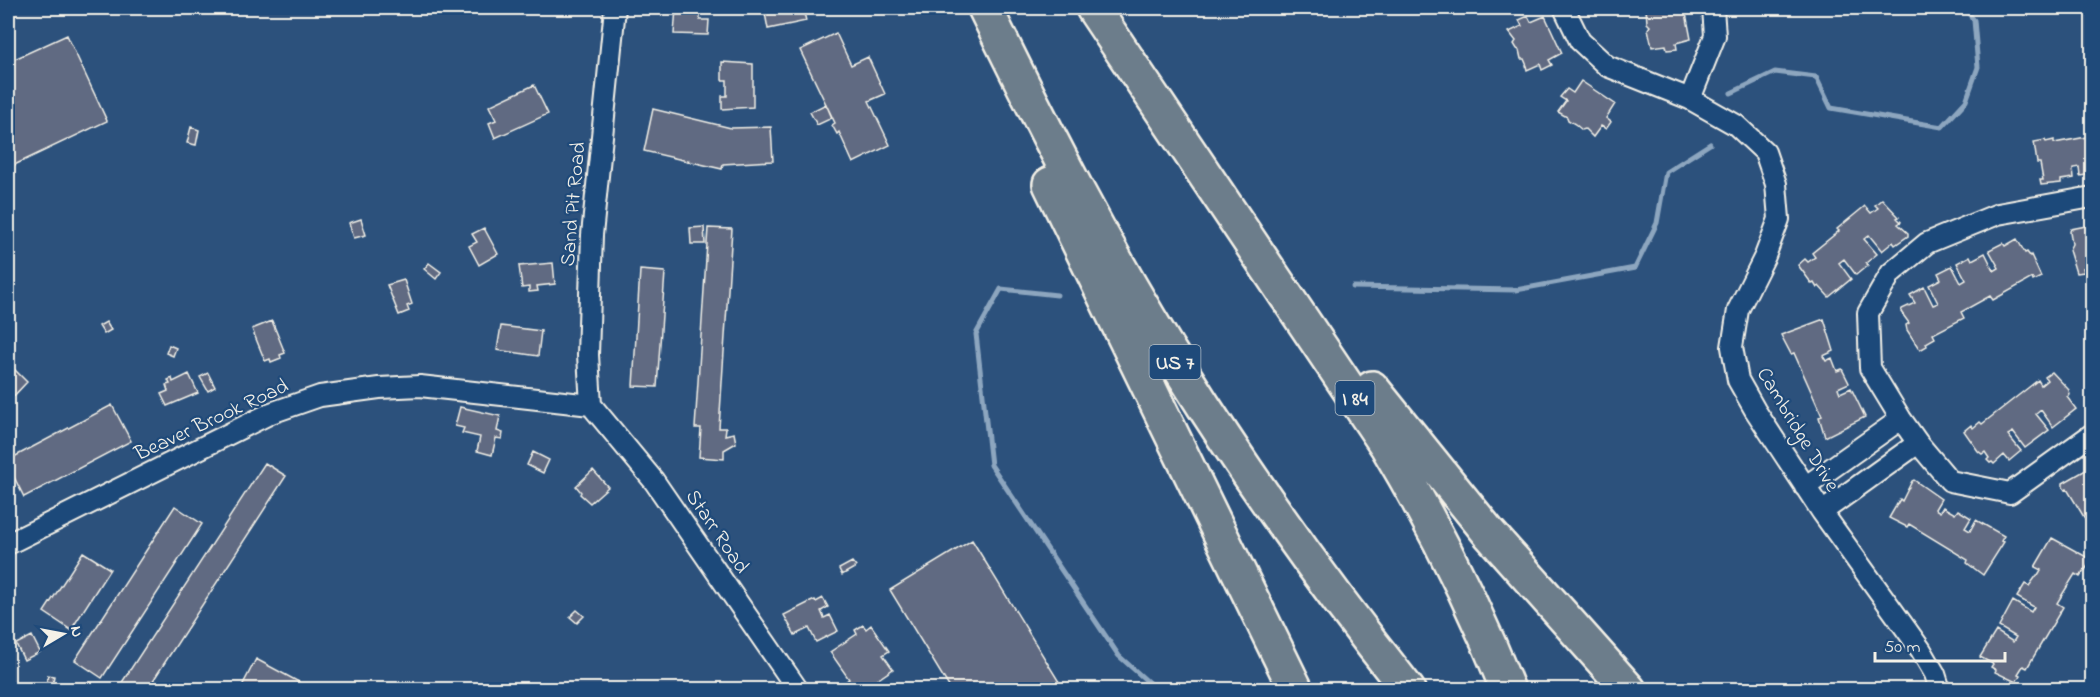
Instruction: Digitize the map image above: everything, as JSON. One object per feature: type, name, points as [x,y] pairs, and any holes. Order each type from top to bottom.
[{"type":"highway","points":[[964,8],[1296,690]]},
{"type":"highway","name":"US 7","points":[[985,8],[1090,215],[1182,373],[1288,529],[1408,690]]},
{"type":"highway","name":"I 84","points":[[1093,8],[1387,446],[1449,557],[1481,624],[1508,690]]},
{"type":"highway","points":[[1172,123],[1340,347],[1443,478],[1511,559],[1629,690]]},
{"type":"street","name":"Sand Pit Road","points":[[591,405],[588,355],[592,235],[615,8]]},
{"type":"street","name":"Cambridge Drive","points":[[1564,8],[1580,41],[1607,66],[1690,99],[1736,125],[1765,153],[1776,184],[1779,219],[1766,256],[1738,310],[1732,347],[1738,380],[1805,487],[1921,650],[1935,674],[1940,690]]},
{"type":"street","points":[[1690,99],[1715,36],[1713,8]]},
{"type":"street","points":[[2092,197],[1998,214],[1927,243],[1891,273],[1868,313],[1870,368],[1901,419],[1950,481],[2010,493],[2092,434]]},
{"type":"street","name":"Beaver Brook Road","points":[[8,544],[272,413],[320,396],[376,388],[420,386],[591,405]]},
{"type":"street","name":"Starr Road","points":[[591,405],[654,481],[798,690]]},
{"type":"street","points":[[1805,487],[1901,419]]},
{"type":"street","points":[[1822,512],[1918,443]]},
{"type":"building","points":[[676,8],[700,8],[700,20],[709,20],[708,35],[674,34]]},
{"type":"building","points":[[764,8],[803,8],[806,21],[768,29]]},
{"type":"building","points":[[1596,8],[1613,8],[1599,13]]},
{"type":"building","points":[[1613,8],[1624,8],[1625,9],[1616,13]]},
{"type":"building","points":[[1646,8],[1685,8],[1691,39],[1676,43],[1677,49],[1667,50],[1666,45],[1652,47]]},
{"type":"building","points":[[1528,16],[1531,22],[1545,16],[1562,53],[1549,60],[1552,65],[1542,70],[1540,64],[1527,70],[1524,59],[1521,59],[1519,50],[1514,44],[1516,41],[1509,32],[1522,26],[1519,20]]},
{"type":"building","points":[[836,33],[851,65],[868,57],[885,94],[869,101],[890,145],[853,163],[839,132],[837,134],[832,125],[835,123],[800,50]]},
{"type":"building","points":[[67,35],[107,121],[8,168],[8,62]]},
{"type":"building","points":[[722,62],[753,64],[753,107],[722,109],[722,96],[727,96],[727,80],[722,80]]},
{"type":"building","points":[[1581,81],[1615,104],[1606,118],[1611,122],[1606,129],[1601,126],[1593,137],[1585,129],[1582,130],[1558,112],[1566,101],[1560,97],[1567,89],[1573,93]]},
{"type":"building","points":[[534,85],[548,114],[495,138],[489,123],[496,120],[489,106]]},
{"type":"building","points":[[826,104],[832,118],[817,125],[810,112]]},
{"type":"building","points":[[653,109],[731,128],[771,127],[773,161],[723,164],[722,169],[644,151]]},
{"type":"building","points":[[191,127],[199,130],[196,145],[187,143]]},
{"type":"building","points":[[2092,136],[2092,174],[2080,176],[2079,167],[2073,168],[2074,178],[2061,180],[2061,183],[2041,185],[2040,180],[2043,180],[2040,163],[2037,163],[2034,142],[2054,140],[2054,143]]},
{"type":"building","points":[[1882,199],[1899,217],[1897,218],[1901,222],[1898,224],[1908,233],[1908,236],[1895,245],[1893,242],[1882,251],[1869,235],[1864,239],[1877,254],[1856,275],[1844,259],[1839,263],[1851,279],[1829,297],[1819,286],[1817,288],[1814,283],[1812,284],[1798,265],[1805,259],[1808,262],[1815,257],[1812,253],[1865,206],[1871,213],[1878,208],[1875,205]]},
{"type":"building","points":[[361,219],[366,235],[354,238],[349,223]]},
{"type":"building","points":[[2086,226],[2092,227],[2092,267],[2083,268],[2084,272],[2076,273],[2069,250],[2072,244],[2070,231]]},
{"type":"building","points":[[704,227],[705,244],[691,244],[690,228]]},
{"type":"building","points":[[484,228],[498,254],[479,265],[469,246],[477,242],[472,234]]},
{"type":"building","points":[[708,228],[732,229],[719,428],[726,428],[725,435],[734,433],[736,443],[724,450],[724,459],[699,457],[701,428],[695,428]]},
{"type":"building","points":[[2017,239],[2025,253],[2031,255],[2041,277],[2033,281],[2032,278],[1993,300],[1990,296],[1961,312],[1964,318],[1933,334],[1935,338],[1920,350],[1907,330],[1906,325],[1909,323],[1901,312],[1902,309],[1915,303],[1910,295],[1924,287],[1933,305],[1938,303],[1929,285],[1941,279],[1938,273],[1952,266],[1961,283],[1966,280],[1957,263],[1970,256],[1972,260],[1985,253],[1994,271],[1999,268],[1989,250],[2003,243],[2005,246]]},
{"type":"building","points":[[429,263],[441,272],[436,279],[424,269]]},
{"type":"building","points":[[553,263],[555,284],[537,286],[538,291],[529,292],[529,287],[522,288],[519,266]]},
{"type":"building","points":[[640,270],[665,272],[657,387],[633,386]]},
{"type":"building","points":[[404,280],[412,304],[407,306],[409,311],[399,315],[387,285]]},
{"type":"building","points":[[1824,319],[1834,351],[1823,356],[1826,361],[1832,358],[1837,371],[1842,369],[1849,383],[1838,388],[1840,393],[1851,388],[1865,417],[1825,437],[1819,417],[1822,416],[1794,353],[1791,354],[1781,335]]},
{"type":"building","points":[[272,321],[285,353],[280,355],[281,358],[271,362],[270,359],[265,361],[252,329]]},
{"type":"building","points":[[106,322],[111,330],[104,334],[99,326]]},
{"type":"building","points":[[501,326],[541,331],[538,356],[497,350]]},
{"type":"building","points":[[169,345],[176,348],[173,356],[166,353]]},
{"type":"building","points":[[8,363],[27,382],[8,402]]},
{"type":"building","points":[[2052,372],[2069,390],[2070,395],[2067,397],[2076,409],[2053,427],[2041,410],[2036,414],[2049,430],[2025,448],[2013,432],[2008,435],[2021,451],[2009,461],[2004,455],[1994,464],[1990,463],[1985,452],[1982,454],[1978,451],[1964,431],[1971,425],[1973,428],[1980,422],[1982,424],[2038,380],[2041,385],[2047,380],[2045,377]]},
{"type":"building","points":[[208,373],[215,387],[208,391],[200,377]]},
{"type":"building","points":[[189,374],[198,393],[167,406],[161,394],[168,391],[166,385],[170,384],[168,380],[172,378],[173,382]]},
{"type":"building","points":[[112,405],[131,441],[24,497],[8,465],[8,460]]},
{"type":"building","points":[[460,407],[500,416],[497,431],[503,433],[502,439],[496,438],[492,455],[477,451],[480,437],[462,433],[464,428],[455,426]]},
{"type":"building","points":[[533,452],[549,460],[543,473],[527,465]]},
{"type":"building","points":[[265,463],[286,476],[147,690],[117,690]]},
{"type":"building","points":[[2091,467],[2092,519],[2087,522],[2067,489],[2063,487],[2063,483]]},
{"type":"building","points":[[593,470],[608,487],[590,503],[580,494],[576,486]]},
{"type":"building","points":[[1914,480],[1941,499],[1935,509],[1940,512],[1943,507],[1955,514],[1958,510],[1971,518],[1965,528],[1970,531],[1976,520],[2004,536],[2001,541],[2004,542],[1983,575],[1967,563],[1968,560],[1909,524],[1907,527],[1889,518]]},
{"type":"building","points":[[175,506],[202,524],[102,678],[75,660]]},
{"type":"building","points":[[2052,538],[2092,560],[2080,577],[2075,574],[2057,603],[2063,607],[2027,668],[2023,666],[2016,682],[1995,672],[1996,670],[1991,667],[1993,664],[1980,657],[1996,631],[2013,642],[2016,637],[1999,627],[2013,601],[2031,612],[2034,607],[2017,597],[2025,584],[2029,586],[2041,570],[2035,567]]},
{"type":"building","points":[[972,540],[1064,690],[951,690],[890,590]]},
{"type":"building","points":[[83,552],[110,569],[71,630],[44,612]]},
{"type":"building","points":[[852,562],[856,567],[842,575],[839,569]]},
{"type":"building","points":[[823,598],[828,607],[821,611],[824,618],[830,615],[838,631],[816,642],[809,628],[795,635],[784,615]]},
{"type":"building","points":[[577,610],[584,616],[577,623],[570,617]]},
{"type":"building","points":[[8,620],[15,636],[8,640]]},
{"type":"building","points":[[863,625],[866,629],[871,625],[889,651],[883,655],[893,669],[862,690],[834,690],[849,679],[830,652],[857,634],[855,630]]},
{"type":"building","points":[[32,636],[40,652],[24,660],[16,644]]},
{"type":"building","points":[[256,659],[299,682],[295,690],[240,690]]},
{"type":"building","points":[[48,675],[54,676],[52,687],[46,686]]},
{"type":"waterway","points":[[1731,93],[1775,72],[1816,77],[1831,108],[1942,127],[1966,101],[1978,67],[1974,20],[1964,8]]},
{"type":"waterway","points":[[1353,287],[1516,290],[1635,268],[1657,223],[1666,172],[1710,144]]},
{"type":"waterway","points":[[1057,295],[1001,289],[976,334],[991,465],[1119,656],[1157,690]]}]
